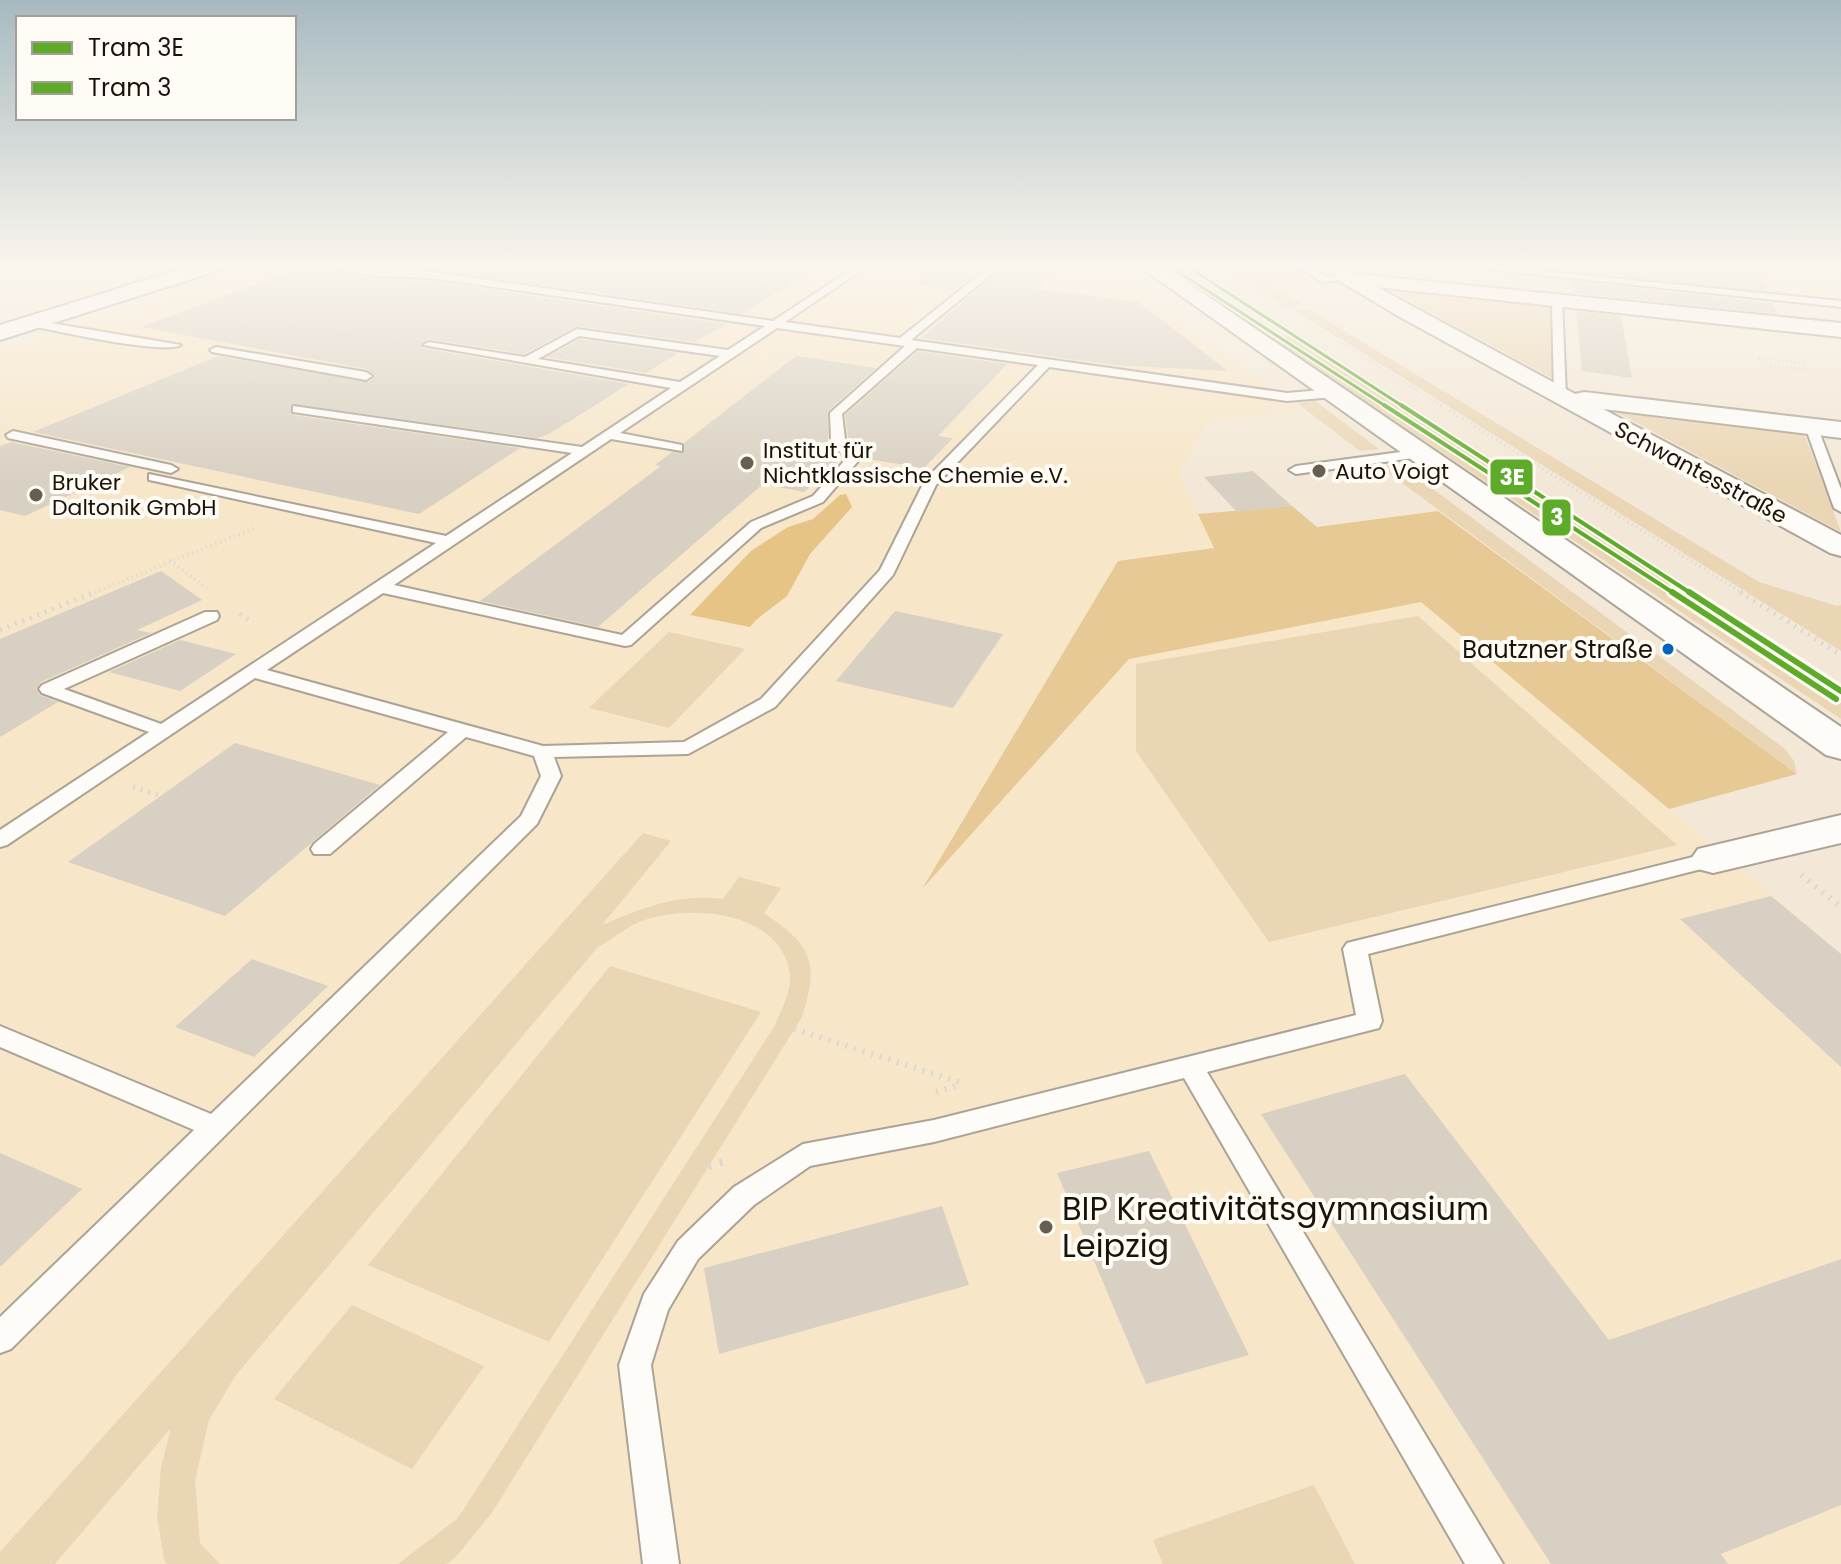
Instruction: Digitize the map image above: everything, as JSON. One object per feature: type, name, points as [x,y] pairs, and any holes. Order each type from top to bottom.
[{"type":"main road","points":[[1251,336],[1841,746]]},
{"type":"street","name":"Schwantesstraße","points":[[1457,336],[1560,396],[1841,547]]},
{"type":"street","name":"Schwantesstraße","points":[[1560,396],[1841,430]]},
{"type":"street","points":[[1713,859],[1841,829]]},
{"type":"lane","points":[[105,336],[175,345]]},
{"type":"lane","points":[[526,361],[570,336]]},
{"type":"lane","points":[[605,336],[730,354]]},
{"type":"lane","points":[[0,840],[757,336]]},
{"type":"lane","points":[[859,336],[1287,397],[1334,393]]},
{"type":"lane","points":[[380,587],[625,641],[756,525],[818,499],[852,460],[838,439],[836,413],[916,336]]},
{"type":"lane","points":[[1558,336],[1560,396]]},
{"type":"lane","points":[[429,345],[682,386]]},
{"type":"lane","points":[[216,350],[366,376]]},
{"type":"lane","points":[[253,672],[542,752],[688,748],[768,703],[887,572],[930,483],[1046,363]]},
{"type":"lane","points":[[297,409],[369,423],[497,436],[583,451]]},
{"type":"lane","points":[[1811,426],[1841,508]]},
{"type":"lane","points":[[13,435],[171,469]]},
{"type":"lane","points":[[608,435],[677,448]]},
{"type":"lane","points":[[1296,470],[1423,453]]},
{"type":"lane","points":[[154,477],[448,541]]},
{"type":"lane","points":[[163,731],[48,689],[211,616]]},
{"type":"lane","points":[[322,849],[462,730]]},
{"type":"lane","points":[[0,1338],[530,819],[551,776],[542,752]]},
{"type":"lane","points":[[661,1564],[635,1365],[655,1304],[688,1250],[744,1196],[803,1156],[934,1131],[1370,1021],[1355,949],[1713,859]]},
{"type":"lane","points":[[0,1036],[216,1128]]},
{"type":"lane","points":[[1190,1066],[1485,1564]]},
{"type":"path","points":[[391,336],[404,338]]},
{"type":"path","points":[[1046,363],[1068,336]]},
{"type":"path","points":[[1330,336],[1841,655]]},
{"type":"path","points":[[1759,358],[1790,361],[1806,363],[1809,370],[1761,365],[1759,358]]},
{"type":"path","points":[[0,630],[169,560],[305,510]]},
{"type":"path","points":[[794,1029],[1031,1106]]},
{"type":"shaded area","name":"BIP Kreativitätsgymnasium Leipzig","points":[[47,336],[1199,336],[1273,389],[1226,383],[1220,394],[1290,403],[1302,412],[1208,422],[1179,473],[1215,548],[925,884],[1129,659],[1421,602],[1841,953],[1841,1564],[0,1564],[0,351]]},
{"type":"shaded area","points":[[1289,336],[1841,697],[1841,719],[1271,338]]},
{"type":"shaded area","points":[[1336,336],[1353,336],[1759,582],[1841,605],[1841,651]]},
{"type":"shaded area","points":[[1474,336],[1552,336],[1552,378]]},
{"type":"shaded area","points":[[1315,401],[1379,449],[1360,451],[1297,403]]},
{"type":"shaded area","points":[[1607,407],[1778,428],[1805,436],[1841,532]]},
{"type":"shaded area","points":[[1399,464],[1785,749],[1794,761],[1797,774],[1379,466]]},
{"type":"shaded area","points":[[846,494],[852,507],[810,554],[787,596],[750,627],[690,615],[751,551],[788,527],[813,519],[840,495]]},
{"type":"shaded area","points":[[1292,506],[1317,527],[1438,511],[1797,774],[1669,809],[1421,602],[1129,659],[922,889],[1118,561],[1214,548],[1198,514]]},
{"type":"shaded area","points":[[1418,616],[1677,845],[1269,942],[1136,751],[1136,664]]},
{"type":"shaded area","points":[[669,632],[745,649],[669,728],[589,708]]},
{"type":"shaded area","points":[[643,833],[671,841],[602,925],[675,900],[723,899],[739,877],[781,888],[764,913],[792,935],[807,956],[810,982],[807,998],[802,1017],[491,1514],[455,1558],[446,1564],[398,1564],[458,1518],[774,1027],[787,994],[790,974],[783,953],[770,936],[751,924],[706,913],[659,916],[639,922],[597,948],[236,1375],[209,1420],[195,1481],[200,1543],[220,1564],[167,1564],[164,1559],[157,1516],[161,1467],[171,1428],[55,1564],[0,1564],[0,1552]]},
{"type":"shaded area","points":[[610,966],[761,1012],[549,1342],[368,1265]]},
{"type":"shaded area","points":[[352,1305],[484,1366],[412,1469],[274,1399]]},
{"type":"shaded area","points":[[1314,1485],[1355,1564],[1163,1564],[1153,1540]]},
{"type":"building","points":[[189,336],[558,336],[524,354],[429,339],[420,344],[422,348],[629,384],[549,434],[537,438],[291,404],[293,415],[520,448],[419,514],[33,432],[218,356],[368,382],[375,375],[366,369]]},
{"type":"building","points":[[651,336],[706,336],[695,342]]},
{"type":"building","points":[[1182,336],[1228,371],[1114,365],[921,338]]},
{"type":"building","points":[[1578,336],[1625,336],[1632,378],[1582,371]]},
{"type":"building","points":[[580,339],[678,353],[646,373],[547,357]]},
{"type":"building","points":[[918,351],[1007,364],[938,436],[953,438],[924,468],[861,458],[848,438],[845,415]]},
{"type":"building","points":[[796,356],[876,368],[828,411],[828,439],[841,459],[804,492],[763,484],[598,627],[480,601],[661,466],[655,465],[672,452],[684,453],[684,443]]},
{"type":"building","name":"Bruker Daltonik GmbH","points":[[11,442],[130,467],[25,516],[0,510],[0,446]]},
{"type":"building","points":[[1253,471],[1292,506],[1237,512],[1204,477]]},
{"type":"building","points":[[161,571],[202,600],[137,630],[151,633],[41,682],[36,689],[40,695],[58,702],[0,737],[0,639]]},
{"type":"building","points":[[895,611],[1003,634],[953,708],[836,681]]},
{"type":"building","points":[[180,640],[236,654],[180,691],[109,672]]},
{"type":"building","points":[[235,743],[380,785],[225,916],[68,862]]},
{"type":"building","points":[[1771,896],[1841,954],[1841,1067],[1680,919]]},
{"type":"building","points":[[252,959],[328,986],[254,1057],[175,1027]]},
{"type":"building","points":[[1405,1074],[1609,1340],[1841,1259],[1841,1505],[1721,1554],[1728,1564],[1551,1564],[1261,1114]]},
{"type":"building","points":[[1149,1151],[1249,1355],[1146,1384],[1057,1173]]},
{"type":"building","points":[[0,1153],[82,1189],[0,1267]]},
{"type":"building","points":[[942,1206],[969,1285],[719,1354],[704,1268]]},
{"type":"tram line","name":"3","points":[[1277,336],[1836,699]]},
{"type":"tram line","name":"3E","points":[[1294,336],[1841,691]]},
{"type":"place","name":"Institut für Nichtklassische Chemie e.V.","points":[[747,463]]},
{"type":"place","name":"Auto Voigt","points":[[1319,471]]},
{"type":"place","name":"Bruker Daltonik GmbH","points":[[36,495]]},
{"type":"place","name":"Bautzner Straße","points":[[1668,649]]},
{"type":"place","name":"BIP Kreativitätsgymnasium Leipzig","points":[[1046,1227]]}]
